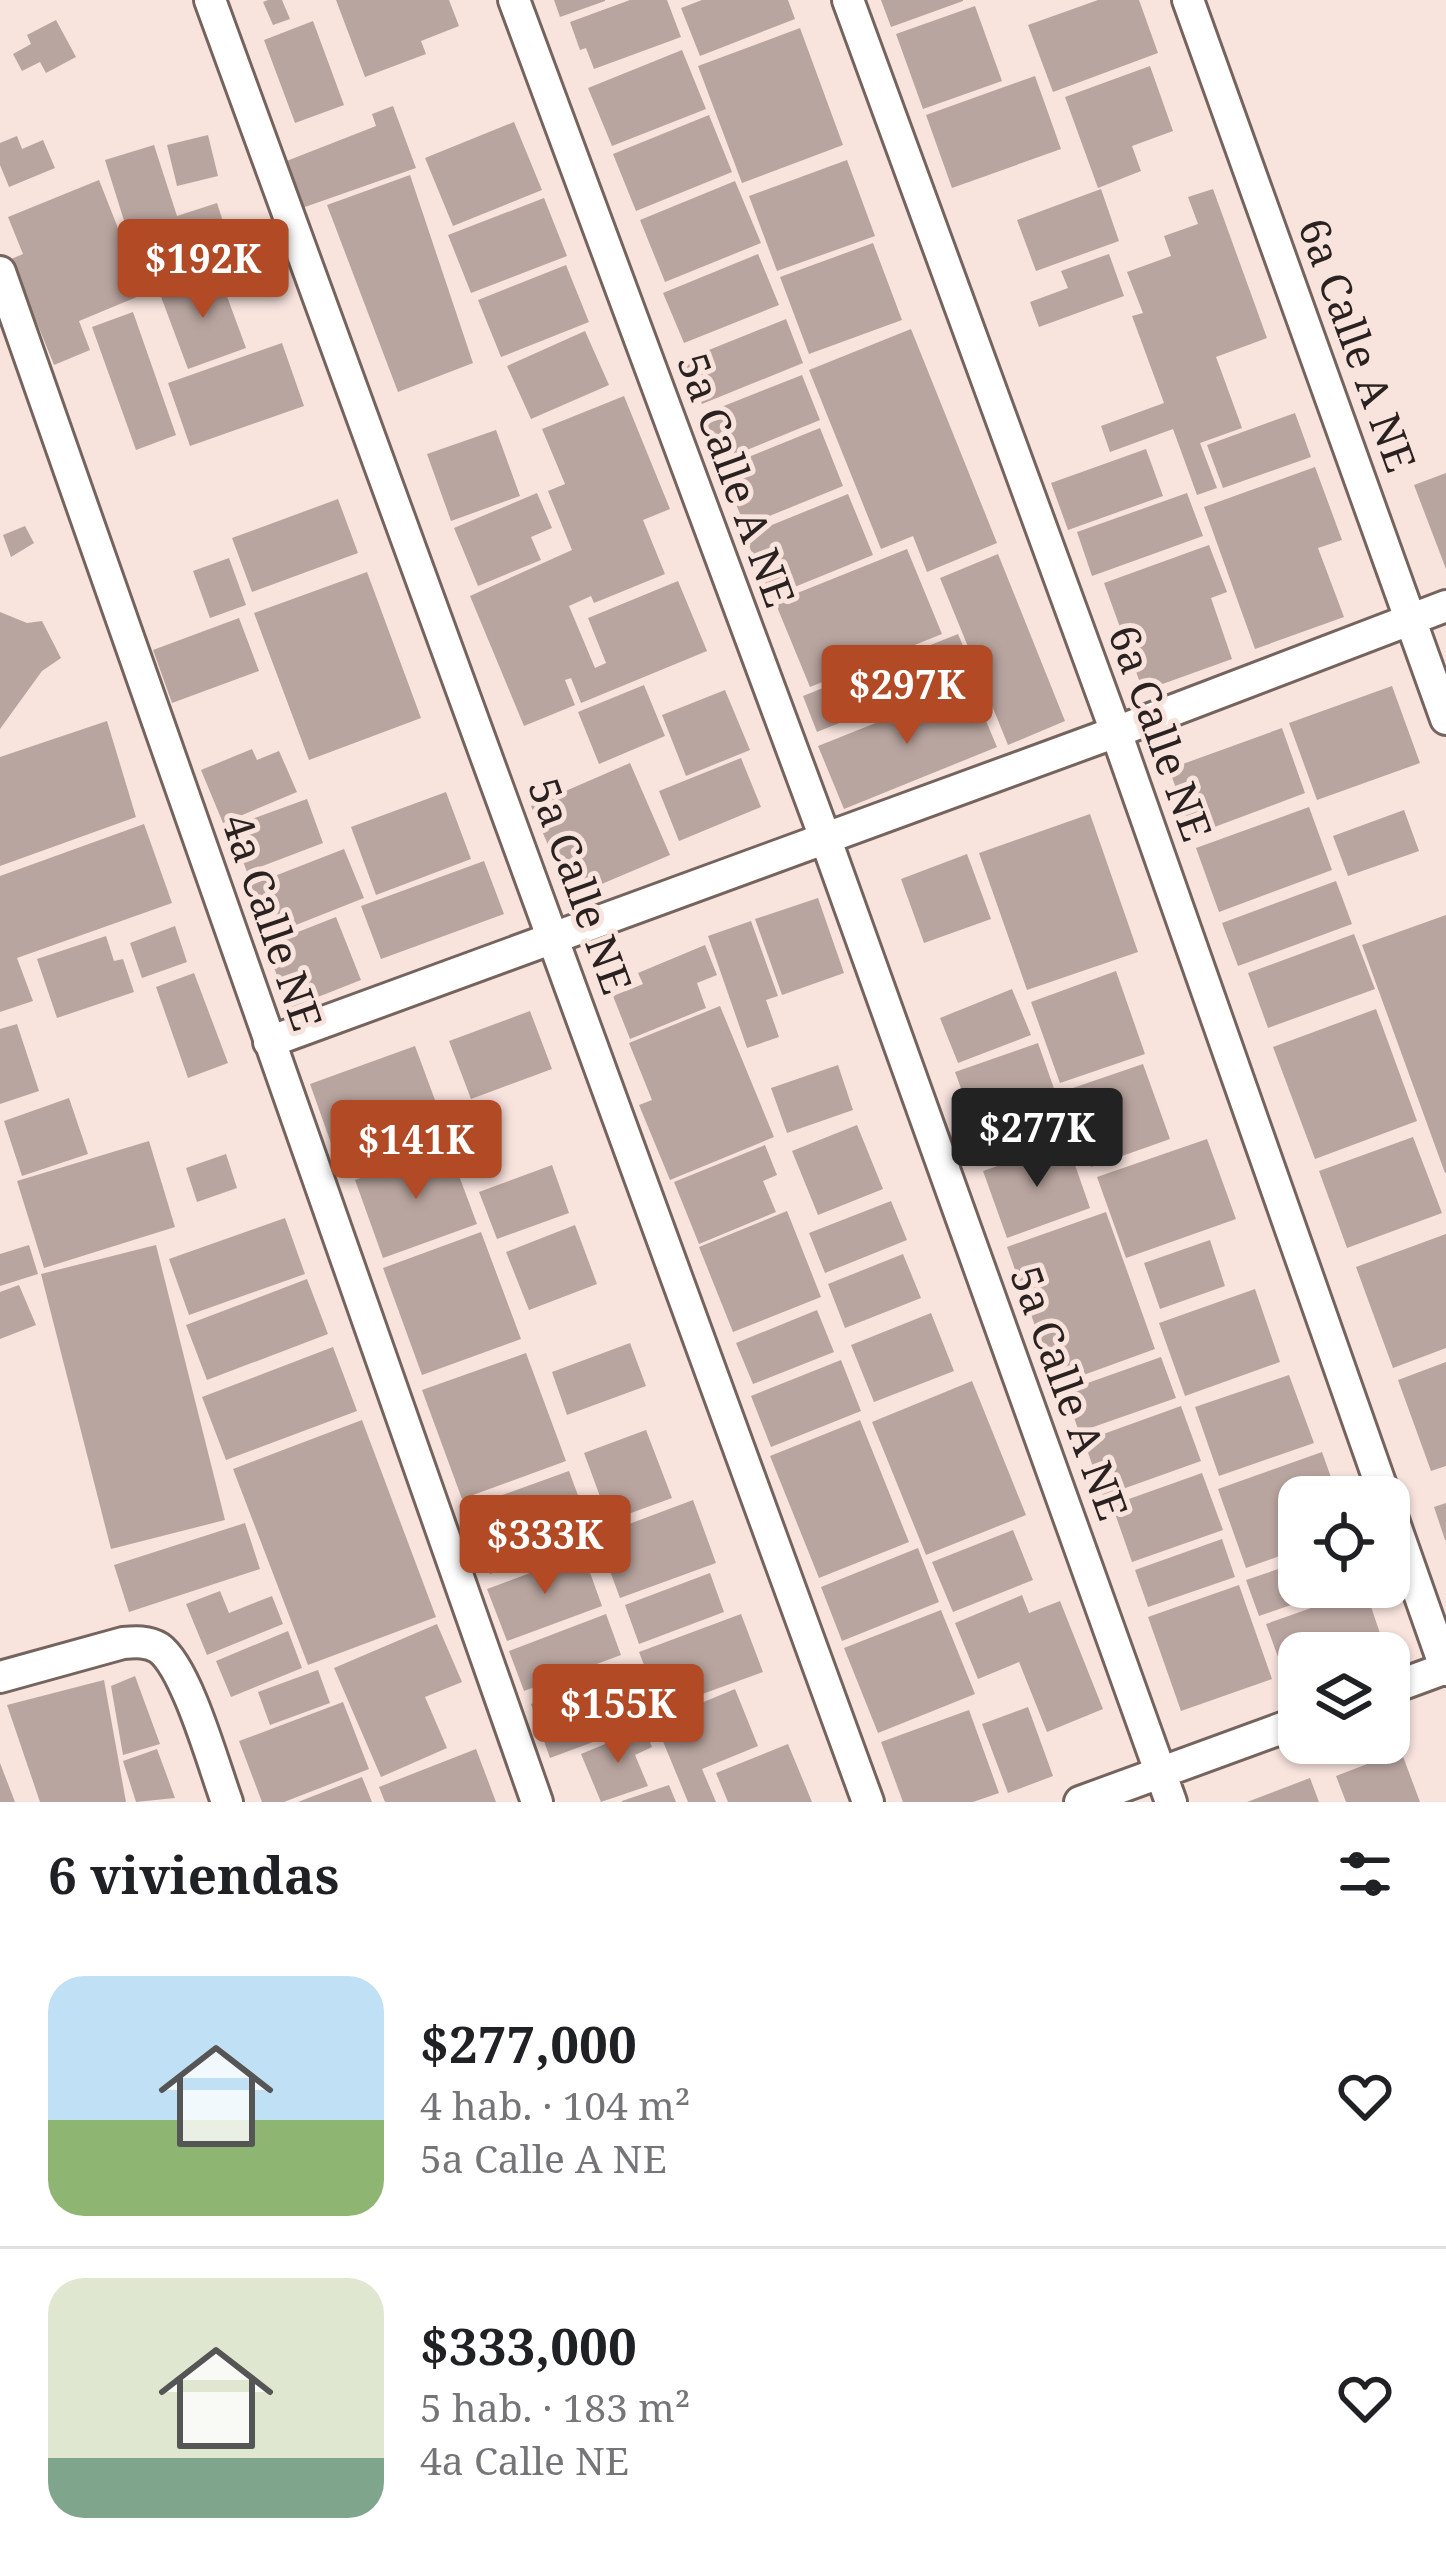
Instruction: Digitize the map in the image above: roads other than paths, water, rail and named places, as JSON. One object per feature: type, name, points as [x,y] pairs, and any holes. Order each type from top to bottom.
[{"type":"street","name":"5a Calle NE","points":[[210,0],[868,1802]]},
{"type":"street","name":"5a Calle A NE","points":[[514,0],[825,839],[1165,1787]]},
{"type":"street","name":"6a Calle NE","points":[[848,0],[1116,732],[1378,1476]]},
{"type":"street","name":"6a Calle A NE","points":[[1188,0],[1446,719]]},
{"type":"street","name":"4a Calle NE","points":[[0,272],[537,1802]]},
{"type":"street","points":[[269,1042],[1446,606]]},
{"type":"street","points":[[1410,1567],[1446,1669],[1410,1682]]},
{"type":"street","points":[[0,1677],[122,1643],[158,1648],[180,1675],[226,1802]]},
{"type":"street","points":[[1080,1802],[1165,1787],[1278,1732]]}]
